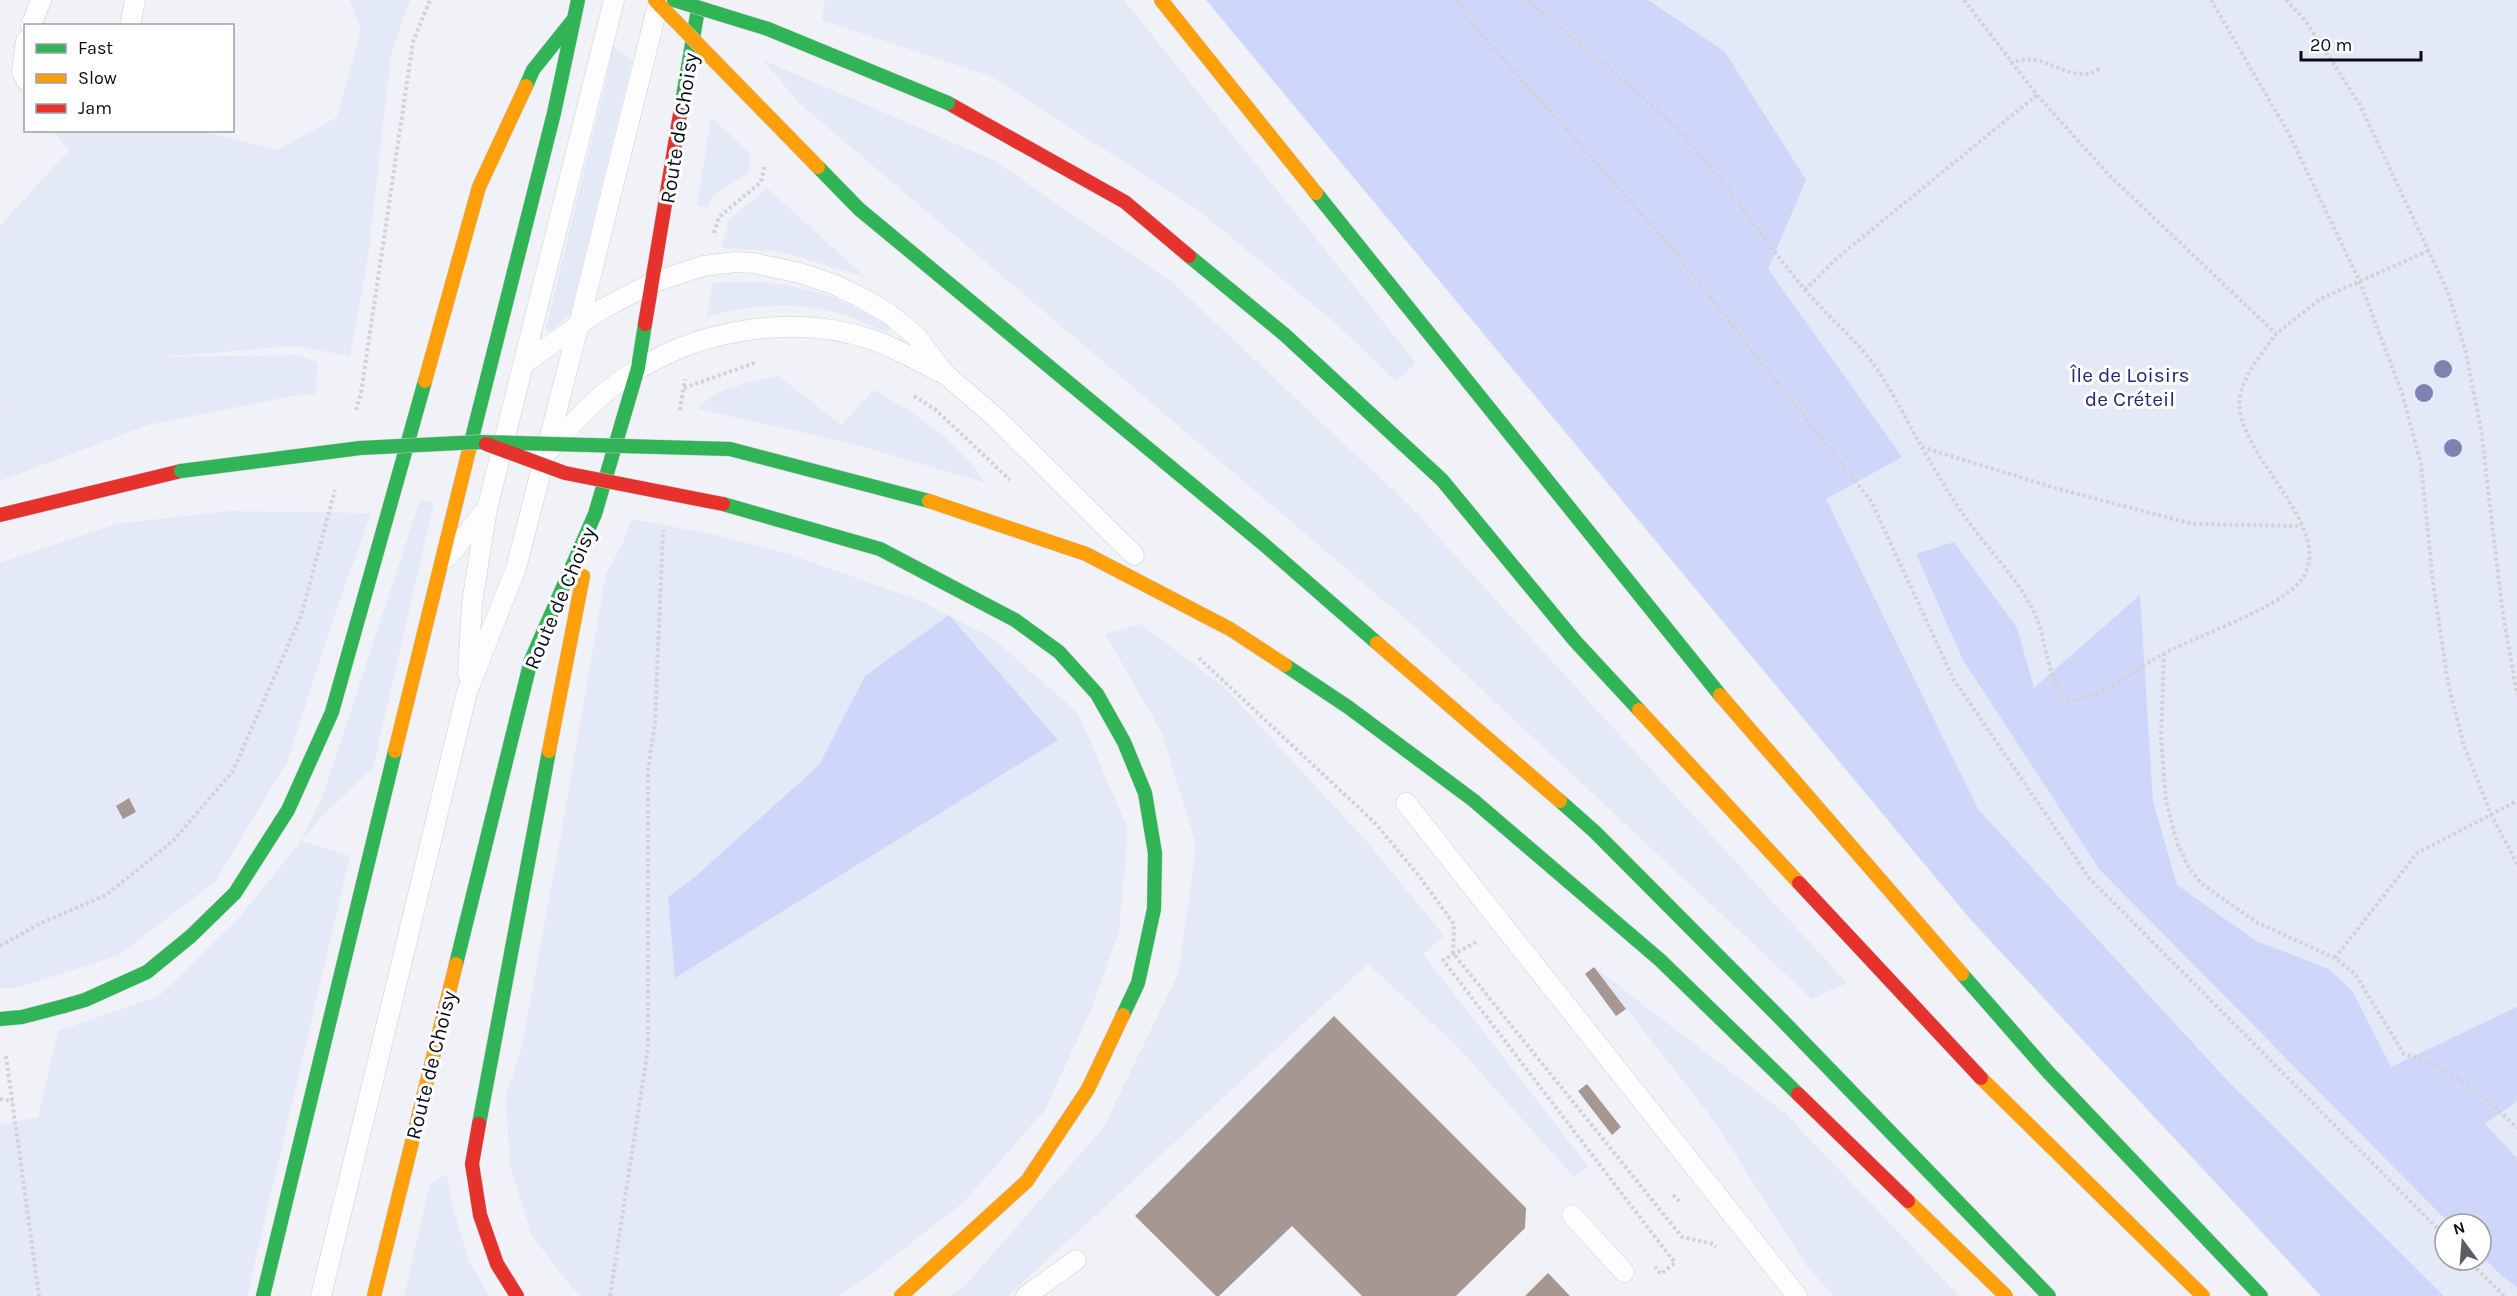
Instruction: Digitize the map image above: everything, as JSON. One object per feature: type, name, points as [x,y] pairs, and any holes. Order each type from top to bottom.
[{"type":"main road","points":[[263,1296],[439,568],[554,112],[578,0]]},
{"type":"main road","points":[[657,0],[859,209],[1261,542],[1594,832],[1782,1020],[2049,1296]]},
{"type":"main road","points":[[674,0],[768,28],[948,103],[1125,202],[1285,335],[1442,480],[1575,641],[2005,1104],[2203,1296]]},
{"type":"main road","name":"Route de Choisy","points":[[374,1296],[531,660],[596,514],[638,369],[700,0]]},
{"type":"main road","points":[[1161,0],[1739,719],[2048,1072],[2261,1296]]},
{"type":"main road","points":[[0,1019],[22,1017],[85,1000],[147,972],[191,936],[236,893],[288,810],[332,712],[479,187],[533,70],[573,20]]},
{"type":"main road","points":[[479,442],[565,473],[723,504],[880,549],[1015,621],[1059,652],[1097,694],[1124,742],[1145,793],[1155,853],[1154,909],[1138,983],[1088,1089],[1027,1181],[901,1296]]},
{"type":"main road","points":[[0,515],[181,471],[360,448],[479,442],[730,449],[944,505],[1086,555],[1230,629],[1348,707],[1473,800],[1642,945],[1776,1071],[2006,1296]]},
{"type":"main road","points":[[517,1296],[497,1264],[480,1215],[472,1164],[541,792],[596,514]]},
{"type":"lane","points":[[32,24],[41,0]]},
{"type":"lane","points":[[130,24],[135,0]]},
{"type":"lane","name":"Route de Choisy","points":[[467,692],[471,603],[487,509],[614,0]]},
{"type":"lane","name":"Route de Choisy","points":[[321,1296],[467,692],[516,568],[579,324],[657,0]]},
{"type":"lane","points":[[24,56],[22,71],[24,76]]},
{"type":"lane","points":[[523,364],[602,309],[654,282],[703,266],[735,262],[753,263],[800,273],[833,284],[888,313],[916,336],[945,374],[994,416],[1134,555]]},
{"type":"lane","points":[[545,457],[578,416],[638,369],[667,352],[731,333],[784,328],[840,331],[870,339],[945,374]]},
{"type":"lane","points":[[439,568],[487,509]]},
{"type":"lane","points":[[1406,803],[1797,1296]]},
{"type":"lane","points":[[1572,1215],[1624,1272]]},
{"type":"lane","points":[[1026,1296],[1076,1260]]},
{"type":"path","points":[[355,415],[361,393],[413,42],[430,0]]},
{"type":"path","points":[[1457,0],[1473,26],[1665,239],[1871,501],[1954,680],[2090,879],[2433,1224]]},
{"type":"path","points":[[1528,0],[1653,106],[1694,146],[1805,290],[1874,364],[1968,521],[2028,601],[2044,636],[2054,679],[2060,691],[2068,699],[2077,700],[2097,693],[2164,653],[2283,597],[2302,580],[2309,563],[2309,548],[2302,526],[2249,435],[2240,414],[2240,396],[2254,365],[2276,334],[2320,299],[2430,250]]},
{"type":"path","points":[[1964,0],[2010,63],[2109,175],[2276,334]]},
{"type":"path","points":[[2211,0],[2289,134],[2360,282],[2402,393],[2421,464],[2433,582],[2448,684],[2464,746],[2491,814],[2517,864]]},
{"type":"path","points":[[2286,0],[2305,20],[2360,105],[2448,292],[2465,349],[2481,429],[2502,608],[2517,695]]},
{"type":"path","points":[[2010,63],[2024,59],[2038,60],[2078,74],[2097,71],[2100,68]]},
{"type":"path","points":[[1805,290],[1837,258],[2037,95]]},
{"type":"path","points":[[679,411],[684,388]]},
{"type":"path","points":[[1922,447],[2055,488],[2193,525],[2302,526]]},
{"type":"path","points":[[0,946],[39,924],[106,895],[174,841],[233,771],[301,616],[337,482]]},
{"type":"path","points":[[610,1296],[623,1224],[648,1048],[648,771],[655,722],[663,529]]},
{"type":"path","points":[[2164,653],[2161,738],[2166,801],[2177,843],[2189,868],[2202,884],[2256,922],[2335,958],[2355,974],[2404,1054],[2427,1060],[2456,1076],[2517,1128]]},
{"type":"path","points":[[2335,958],[2417,853],[2517,801]]},
{"type":"path","points":[[1419,876],[1454,924],[1453,953],[1682,1237],[1713,1244]]},
{"type":"path","points":[[1475,940],[1443,960],[1675,1263],[1661,1274],[1653,1265]]},
{"type":"path","points":[[6,1053],[39,1296]]},
{"type":"path","points":[[0,1099],[13,1101]]},
{"type":"path","points":[[1673,1195],[1680,1202]]},
{"type":"path","points":[[2480,1272],[2504,1296]]},
{"type":"green space","points":[[350,0],[410,0],[391,55],[368,257],[350,356],[295,346],[160,357],[298,355],[317,362],[316,394],[292,396],[148,425],[0,481],[0,406],[5,404],[0,405],[0,226],[69,150],[54,132],[204,132],[278,150],[337,117],[361,30]]},
{"type":"green space","points":[[825,0],[1124,0],[1416,363],[1396,381],[1334,322],[1197,209],[990,76],[822,20]]},
{"type":"green space","name":"Île de Loisirs de Créteil","points":[[1312,0],[2517,0],[2517,1296],[2428,1296],[1978,809]]},
{"type":"green space","points":[[612,45],[632,60],[570,315],[547,331],[546,327],[607,77]]},
{"type":"green space","points":[[763,60],[993,160],[1172,282],[1409,505],[1847,983],[1812,999],[1416,628],[799,103]]},
{"type":"green space","points":[[711,117],[751,154],[748,174],[713,195],[707,208],[697,205]]},
{"type":"green space","points":[[767,188],[865,277],[779,251],[721,248],[729,220]]},
{"type":"green space","points":[[757,282],[794,287],[827,296],[859,309],[891,328],[888,333],[835,312],[798,306],[751,307],[707,317],[712,283]]},
{"type":"green space","points":[[779,376],[841,425],[874,390],[921,419],[950,441],[986,483],[850,443],[698,409],[714,395],[724,390]]},
{"type":"green space","points":[[420,500],[434,502],[373,768],[322,816],[302,841],[350,856],[247,1296],[0,1296],[0,1125],[38,1117],[58,1031],[159,996],[237,920],[301,841],[322,798]]},
{"type":"green space","points":[[229,511],[371,513],[332,623],[288,760],[216,881],[119,955],[17,988],[0,988],[0,563],[116,524]]},
{"type":"green space","points":[[632,519],[716,535],[789,554],[921,601],[994,639],[1078,713],[1128,829],[1119,932],[1090,1012],[1045,1110],[963,1203],[859,1283],[837,1296],[583,1296],[572,1288],[532,1236],[510,1166],[506,1096],[521,1050],[606,573],[621,547]]},
{"type":"green space","points":[[1141,624],[1226,689],[1370,845],[1444,936],[1423,954],[1588,1166],[1574,1177],[1454,1043],[1368,964],[1008,1296],[950,1296],[965,1286],[1103,1128],[1179,972],[1196,845],[1162,733],[1105,634]]},
{"type":"green space","points":[[1594,967],[1785,1113],[1959,1296],[1834,1296],[1808,1268],[1711,1117]]},
{"type":"green space","points":[[447,1174],[453,1208],[469,1262],[490,1296],[404,1296],[430,1184]]},
{"type":"shaded area","points":[[1206,0],[1648,0],[1725,52],[1806,180],[1768,269],[1902,457],[1826,499],[1978,809],[2231,1084],[2444,1296],[2321,1296],[1970,919]]},
{"type":"shaded area","points":[[1954,542],[2017,628],[2034,688],[2140,595],[2153,801],[2177,885],[2256,941],[2329,969],[2353,992],[2391,1067],[2517,1007],[2517,1101],[2485,1124],[2517,1158],[2517,1287],[2493,1267],[2493,1212],[2438,1212],[2100,870],[1963,660],[1916,554]]},
{"type":"shaded area","points":[[949,615],[1058,740],[675,978],[668,897],[695,877],[819,765],[865,676]]},
{"type":"building","points":[[129,798],[136,812],[123,819],[116,806]]},
{"type":"building","points":[[1594,967],[1626,1009],[1616,1016],[1585,974]]},
{"type":"building","points":[[1334,1016],[1526,1208],[1525,1228],[1456,1296],[1362,1296],[1292,1226],[1219,1296],[1216,1296],[1135,1216]]},
{"type":"building","points":[[1587,1084],[1621,1127],[1612,1135],[1578,1091]]},
{"type":"building","points":[[1548,1273],[1570,1296],[1525,1296]]},
{"type":"traffic: fast","points":[[469,450],[554,113],[578,0]]},
{"type":"traffic: fast","points":[[674,0],[768,29],[948,103]]},
{"type":"traffic: fast","points":[[681,108],[697,15]]},
{"type":"traffic: fast","points":[[526,86],[533,70],[573,20]]},
{"type":"traffic: fast","points":[[818,167],[859,209],[1261,542],[1377,643]]},
{"type":"traffic: fast","points":[[1316,193],[1720,695]]},
{"type":"traffic: fast","points":[[1189,256],[1285,335],[1442,480],[1575,641],[1639,710]]},
{"type":"traffic: fast","points":[[456,964],[531,660],[595,514],[638,368],[645,324]]},
{"type":"traffic: fast","points":[[64,1006],[85,1000],[147,972],[191,936],[235,893],[288,810],[332,712],[425,381]]},
{"type":"traffic: fast","points":[[181,471],[360,448],[479,442],[730,449],[929,501]]},
{"type":"traffic: fast","points":[[723,504],[880,549],[1015,620],[1059,652],[1097,694],[1124,742],[1145,793],[1155,853],[1154,909],[1138,983],[1123,1015]]},
{"type":"traffic: fast","points":[[1285,665],[1348,707],[1473,800],[1660,960],[1798,1094]]},
{"type":"traffic: fast","points":[[263,1296],[395,751]]},
{"type":"traffic: fast","points":[[479,1124],[549,751]]},
{"type":"traffic: fast","points":[[1560,801],[1595,832],[1782,1020]]},
{"type":"traffic: fast","points":[[1962,974],[2048,1072],[2261,1296]]},
{"type":"traffic: fast","points":[[0,1019],[22,1017],[64,1006]]},
{"type":"traffic: fast","points":[[1782,1020],[2049,1296]]},
{"type":"traffic: slow","points":[[655,0],[818,167]]},
{"type":"traffic: slow","points":[[1161,0],[1316,193]]},
{"type":"traffic: slow","points":[[425,381],[479,187],[526,86]]},
{"type":"traffic: slow","points":[[395,751],[469,450]]},
{"type":"traffic: slow","points":[[929,501],[1086,554],[1230,629],[1285,665]]},
{"type":"traffic: slow","points":[[549,751],[583,576]]},
{"type":"traffic: slow","points":[[1377,643],[1560,801]]},
{"type":"traffic: slow","points":[[1720,695],[1962,974]]},
{"type":"traffic: slow","points":[[1639,710],[1799,883]]},
{"type":"traffic: slow","points":[[374,1296],[456,964]]},
{"type":"traffic: slow","points":[[901,1296],[1027,1181],[1088,1089],[1123,1015]]},
{"type":"traffic: slow","points":[[1981,1078],[2203,1296]]},
{"type":"traffic: slow","points":[[1908,1201],[2006,1296]]},
{"type":"traffic: jam","points":[[948,103],[1125,202],[1189,256]]},
{"type":"traffic: jam","points":[[645,324],[681,108]]},
{"type":"traffic: jam","points":[[486,444],[565,473],[723,504]]},
{"type":"traffic: jam","points":[[0,515],[181,471]]},
{"type":"traffic: jam","points":[[1799,883],[1981,1078]]},
{"type":"traffic: jam","points":[[1798,1094],[1908,1201]]},
{"type":"traffic: jam","points":[[479,1124],[472,1164],[480,1215],[497,1264],[517,1296]]}]
